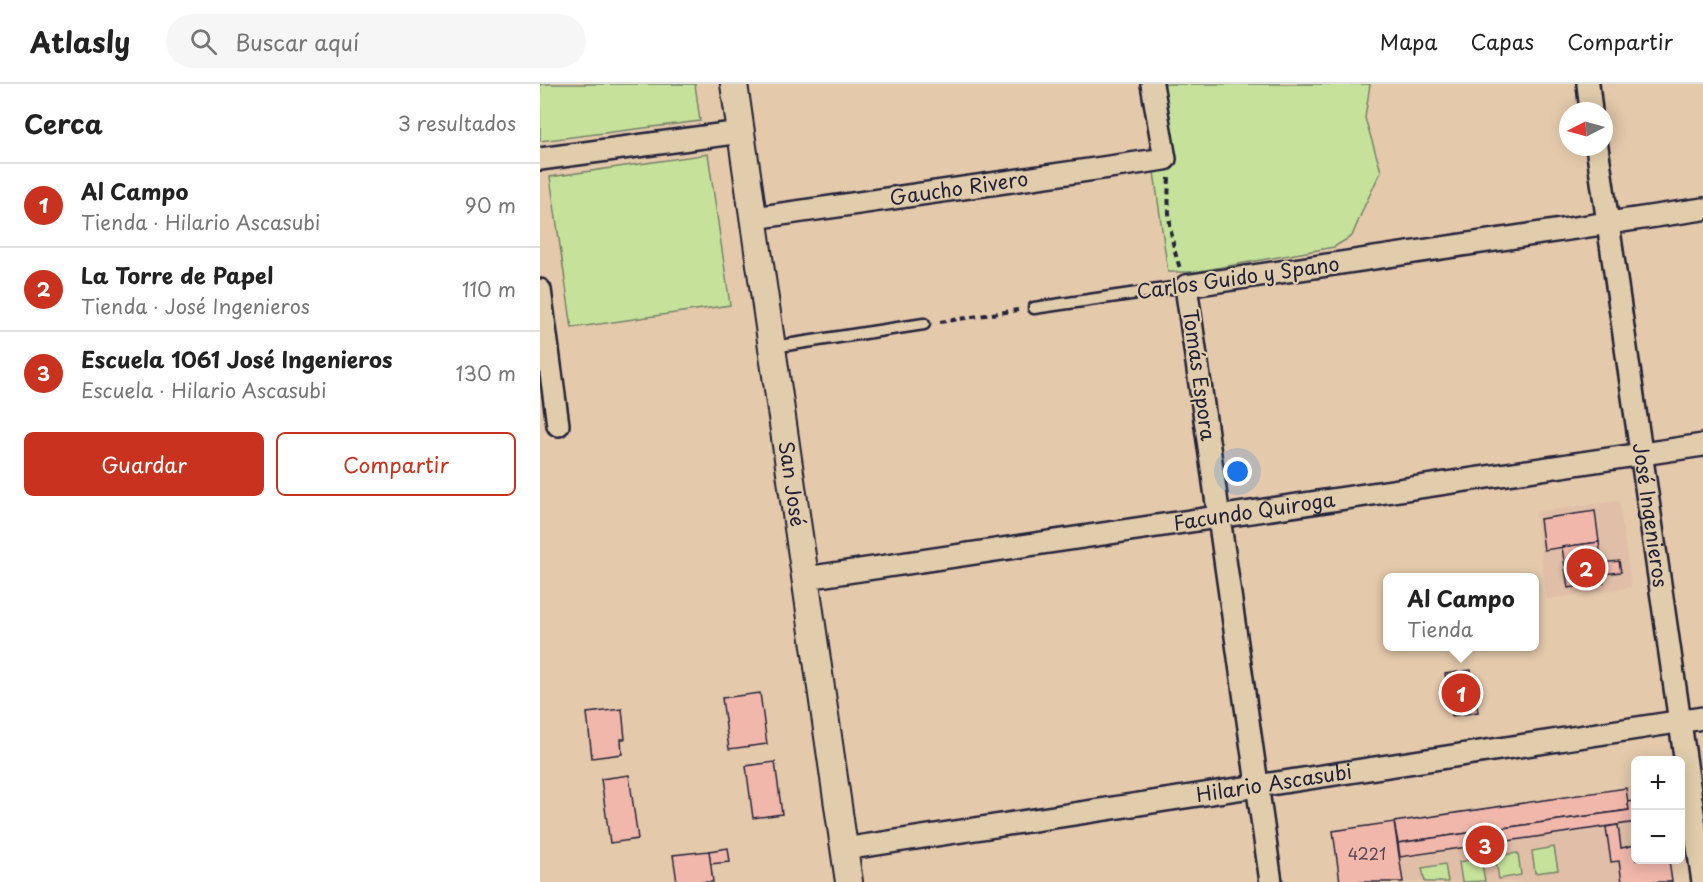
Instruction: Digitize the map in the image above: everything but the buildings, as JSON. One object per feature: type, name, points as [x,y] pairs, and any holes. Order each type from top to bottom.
[{"type":"street","name":"San José","points":[[734,84],[849,882]]},
{"type":"street","points":[[1152,84],[1164,159]]},
{"type":"street","points":[[1588,84],[1591,102]]},
{"type":"street","points":[[540,159],[741,132]]},
{"type":"street","name":"José Ingenieros","points":[[1598,156],[1703,882]]},
{"type":"street","name":"Gaucho Rivero","points":[[754,218],[1164,159]]},
{"type":"street","name":"Carlos Guido y Spano","points":[[1186,286],[1703,209]]},
{"type":"street","name":"Tomás Espora","points":[[1186,286],[1271,882]]},
{"type":"street","points":[[540,290],[558,425]]},
{"type":"street","name":"Facundo Quiroga","points":[[806,578],[1703,445]]},
{"type":"street","name":"Hilario Ascasubi","points":[[844,849],[1703,718]]},
{"type":"lane","name":"Carlos Guido y Spano","points":[[1034,308],[1186,286]]},
{"type":"lane","points":[[773,346],[924,324]]},
{"type":"path","name":"Tomás Espora","points":[[1164,159],[1170,176],[1168,196],[1175,255],[1186,286]]},
{"type":"path","points":[[924,324],[1034,308]]},
{"type":"shaded area","points":[[1619,501],[1631,587],[1547,599],[1536,512]]},
{"type":"shaded area","points":[[1631,787],[1631,864],[1670,864],[1672,882],[1340,882],[1333,831]]},
{"type":"green space","points":[[540,84],[695,84],[700,121],[540,141]]},
{"type":"green space","points":[[1162,84],[1370,84],[1365,118],[1381,171],[1352,236],[1334,247],[1194,272],[1168,272],[1154,172],[1172,152]]},
{"type":"green space","points":[[708,154],[730,305],[572,328],[550,177]]},
{"type":"green space","points":[[1554,847],[1558,870],[1535,873],[1532,851]]},
{"type":"green space","points":[[1518,853],[1521,875],[1499,879],[1495,856]]},
{"type":"green space","points":[[1481,858],[1485,881],[1462,882],[1459,862]]},
{"type":"green space","points":[[1445,864],[1448,882],[1425,882],[1422,868]]},
{"type":"place","name":"La Torre de Papel","points":[[1586,568]]},
{"type":"place","name":"Al Campo","points":[[1461,693]]},
{"type":"place","name":"Escuela 1061 José Ingenieros","points":[[1485,845]]}]
